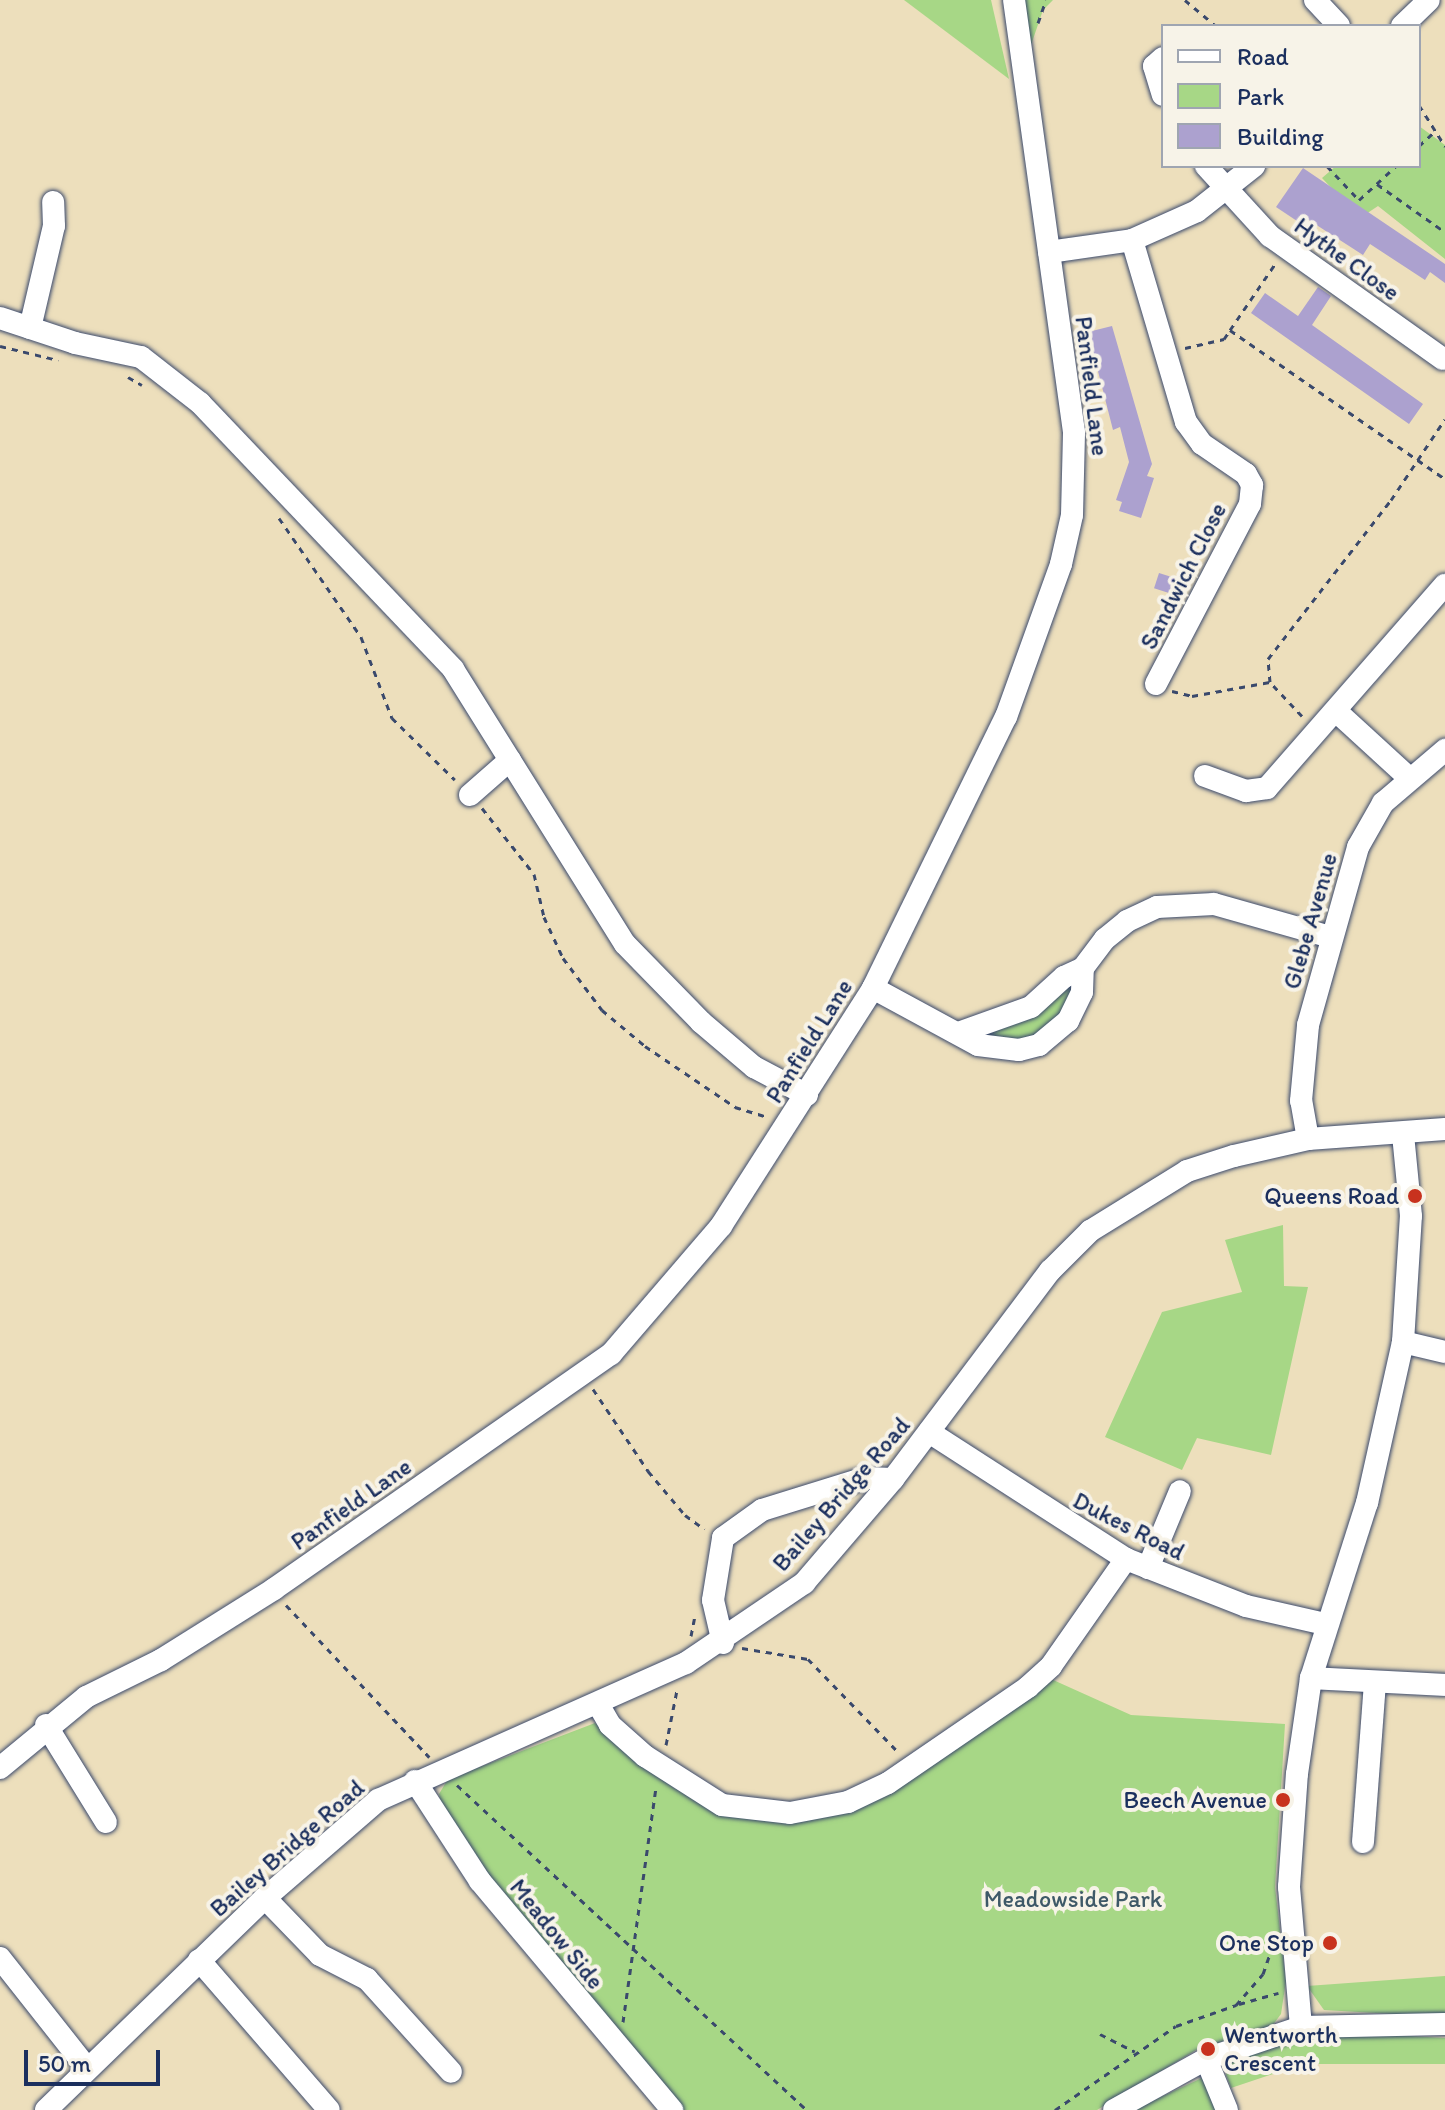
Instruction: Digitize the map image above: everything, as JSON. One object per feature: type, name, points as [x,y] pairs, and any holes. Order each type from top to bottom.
[{"type":"street","name":"Panfield Lane","points":[[0,1768],[46,1725],[274,1589],[611,1354],[721,1226],[873,988],[1006,717],[1061,564],[1077,476],[1014,0]]},
{"type":"street","points":[[1315,0],[1337,24]]},
{"type":"street","points":[[1404,24],[1429,0]]},
{"type":"street","points":[[1161,60],[1154,66],[1161,89]]},
{"type":"street","name":"Hythe Close","points":[[1208,168],[1246,215],[1286,248],[1443,359]]},
{"type":"street","points":[[1049,252],[1132,240],[1228,191],[1252,168]]},
{"type":"street","points":[[30,328],[54,226],[53,202]]},
{"type":"street","name":"Sandwich Close","points":[[1132,240],[1192,432],[1246,474],[1252,485],[1250,504],[1156,684]]},
{"type":"street","points":[[0,318],[141,357],[200,403],[453,669],[625,944],[701,1022],[754,1067],[807,1095]]},
{"type":"street","points":[[1205,776],[1246,791],[1267,788],[1445,585]]},
{"type":"street","points":[[1336,711],[1408,777]]},
{"type":"street","name":"Glebe Avenue","points":[[1308,1139],[1301,1101],[1308,1025],[1331,937],[1370,821],[1408,777],[1445,750]]},
{"type":"street","points":[[470,795],[510,760]]},
{"type":"street","points":[[958,1033],[1031,1007],[1064,977],[1083,968],[1105,939],[1127,921],[1176,903],[1214,904],[1331,937]]},
{"type":"street","points":[[873,988],[998,1051],[1039,1045],[1068,1021],[1082,992],[1083,968]]},
{"type":"street","name":"Bailey Bridge Road","points":[[46,2110],[199,1960],[347,1823],[415,1781],[598,1704],[723,1643],[804,1583],[893,1479],[1050,1271],[1090,1231],[1187,1171],[1308,1139],[1445,1129]]},
{"type":"street","points":[[1301,2027],[1291,1927],[1290,1850],[1311,1678],[1325,1624],[1371,1489],[1403,1342],[1411,1216],[1403,1134]]},
{"type":"street","points":[[1403,1342],[1445,1352]]},
{"type":"street","name":"Dukes Road","points":[[929,1432],[1126,1559],[1246,1606],[1325,1624]]},
{"type":"street","points":[[723,1643],[713,1600],[723,1538],[762,1510],[865,1478],[893,1479]]},
{"type":"street","points":[[1148,1568],[1180,1491]]},
{"type":"street","points":[[598,1704],[610,1725],[645,1756],[722,1805],[790,1813],[848,1802],[912,1767],[1051,1666],[1126,1559]]},
{"type":"street","points":[[1311,1678],[1445,1685]]},
{"type":"street","points":[[1363,1842],[1375,1683]]},
{"type":"street","points":[[46,1725],[106,1822]]},
{"type":"street","name":"Meadow Side","points":[[415,1781],[480,1881],[672,2110]]},
{"type":"street","points":[[265,1898],[320,1955],[367,1979],[451,2072]]},
{"type":"street","points":[[0,1958],[87,2068]]},
{"type":"street","points":[[199,1960],[329,2110]]},
{"type":"street","points":[[1114,2110],[1206,2059],[1301,2027],[1445,2024]]},
{"type":"street","points":[[1206,2059],[1227,2110]]},
{"type":"path","points":[[1185,0],[1214,24]]},
{"type":"path","points":[[1421,109],[1433,133],[1445,146]]},
{"type":"path","points":[[1421,144],[1433,133]]},
{"type":"path","points":[[1329,168],[1359,200],[1394,168]]},
{"type":"path","points":[[1377,184],[1445,232]]},
{"type":"path","points":[[1165,352],[1224,339],[1286,248]]},
{"type":"path","points":[[1230,330],[1445,479]]},
{"type":"path","points":[[0,346],[65,362]]},
{"type":"path","points":[[115,373],[150,390]]},
{"type":"path","points":[[1317,732],[1270,682],[1268,659],[1419,461],[1445,419]]},
{"type":"path","points":[[276,514],[361,637],[392,718],[470,795],[534,874],[544,917],[563,958],[602,1010],[735,1107],[788,1125]]},
{"type":"path","points":[[1156,684],[1192,696],[1270,682]]},
{"type":"path","points":[[274,1589],[441,1770],[807,2110]]},
{"type":"path","points":[[723,1643],[808,1659],[912,1767]]},
{"type":"path","points":[[1236,2005],[1263,1974],[1276,1932],[1291,1927]]},
{"type":"path","points":[[1055,2110],[1176,2026],[1297,1988]]},
{"type":"path","points":[[1100,2034],[1135,2052]]},
{"type":"green space","points":[[904,0],[991,0],[1009,79]]},
{"type":"green space","points":[[1018,0],[1053,0],[1043,10],[1030,48]]},
{"type":"green space","points":[[1421,127],[1445,145],[1445,259],[1378,206],[1360,218],[1322,178],[1334,168],[1421,168]]},
{"type":"green space","points":[[1071,986],[1075,989],[1071,1006],[1034,1040],[984,1039],[985,1033]]},
{"type":"green space","points":[[1283,1225],[1284,1286],[1308,1287],[1271,1455],[1197,1438],[1182,1470],[1105,1437],[1162,1312],[1242,1292],[1225,1240]]},
{"type":"green space","name":"Meadowside Park","points":[[1051,1679],[1131,1715],[1285,1724],[1275,1887],[1286,1981],[1281,2014],[1272,2026],[1196,2050],[1097,2110],[679,2110],[486,1876],[442,1809],[439,1794],[448,1779],[595,1723],[674,1788],[721,1811],[852,1807]]},
{"type":"green space","points":[[1445,1976],[1445,2017],[1324,2010],[1307,1986]]},
{"type":"green space","points":[[1374,2034],[1445,2038],[1445,2064],[1303,2064],[1231,2088],[1226,2075],[1229,2062],[1261,2049],[1311,2036]]},
{"type":"green space","points":[[1204,2077],[1218,2110],[1133,2110]]},
{"type":"building","points":[[1303,168],[1445,264],[1445,283],[1430,272],[1425,280],[1370,244],[1363,255],[1301,215],[1297,221],[1276,207]]},
{"type":"building","points":[[1318,287],[1331,296],[1312,325],[1423,404],[1409,424],[1251,313],[1265,293],[1298,316]]},
{"type":"building","points":[[1112,326],[1152,464],[1147,476],[1154,478],[1141,518],[1119,511],[1122,502],[1116,500],[1129,462],[1120,427],[1113,430],[1088,332]]},
{"type":"building","points":[[1159,573],[1177,579],[1172,594],[1154,588]]},
{"type":"place","name":"Queens Road","points":[[1415,1196]]},
{"type":"place","name":"Beech Avenue","points":[[1283,1800]]},
{"type":"place","name":"One Stop","points":[[1330,1943]]},
{"type":"place","name":"Wentworth Crescent","points":[[1208,2049]]}]
